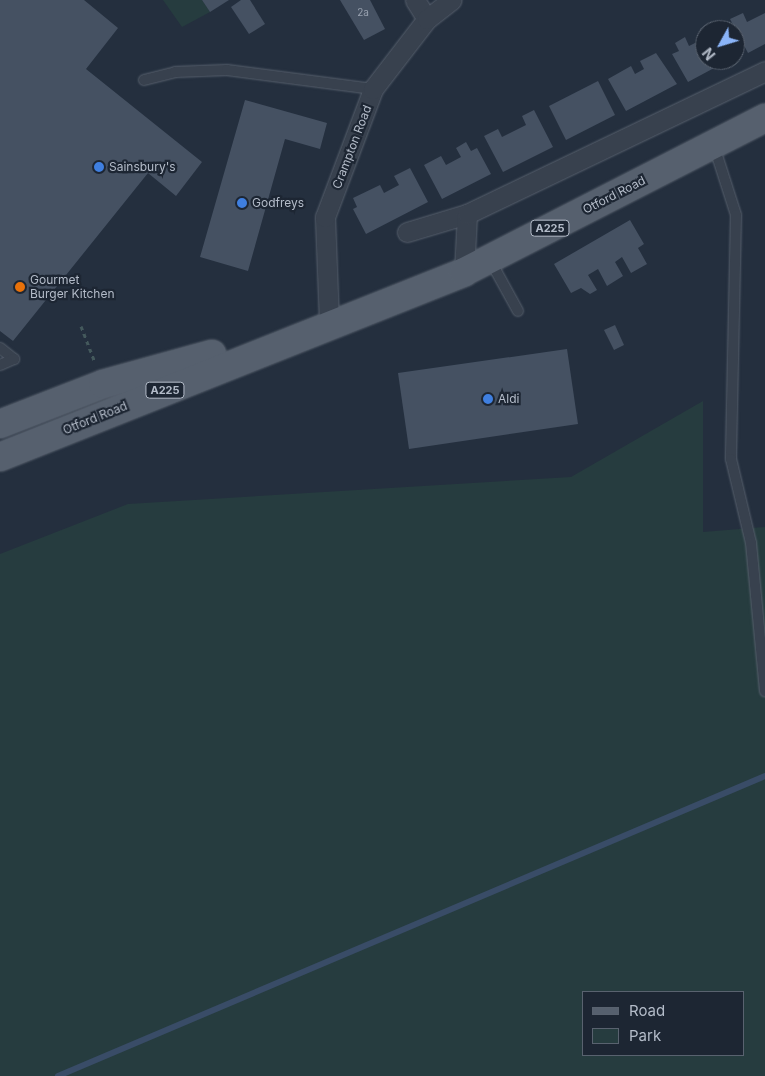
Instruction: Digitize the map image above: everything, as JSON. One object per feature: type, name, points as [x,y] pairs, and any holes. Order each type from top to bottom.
[{"type":"main road","name":"Otford Road","points":[[0,457],[329,322],[464,272],[765,118]]},
{"type":"main road","name":"Otford Road","points":[[0,424],[103,384],[329,322]]},
{"type":"street","points":[[415,0],[427,19]]},
{"type":"street","name":"Crampton Road","points":[[329,322],[325,217],[373,89],[427,19],[451,0]]},
{"type":"street","points":[[407,232],[467,214],[765,71]]},
{"type":"street","points":[[464,272],[467,214]]},
{"type":"lane","points":[[144,80],[175,72],[227,70],[373,89]]},
{"type":"lane","points":[[713,144],[736,215],[731,459],[751,543],[765,691]]},
{"type":"lane","points":[[489,259],[518,311]]},
{"type":"lane","points":[[0,348],[14,359],[0,366]]},
{"type":"path","points":[[81,326],[103,384]]},
{"type":"green space","points":[[163,0],[202,0],[210,12],[182,27]]},
{"type":"green space","points":[[703,401],[703,532],[765,527],[765,1076],[0,1076],[0,554],[128,504],[571,477]]},
{"type":"building","name":"Sainsbury's","points":[[0,0],[84,0],[118,28],[86,69],[202,162],[176,196],[148,173],[13,341],[0,331]]},
{"type":"building","points":[[202,0],[229,0],[210,12]]},
{"type":"building","points":[[241,0],[250,0],[265,24],[249,34],[231,7]]},
{"type":"building","points":[[340,0],[370,0],[385,29],[364,40]]},
{"type":"building","points":[[743,13],[747,22],[765,13],[765,44],[748,53],[745,47],[745,20],[730,19]]},
{"type":"building","points":[[685,37],[689,46],[695,43],[695,70],[710,70],[688,82],[672,54],[679,51],[675,43]]},
{"type":"building","points":[[656,53],[677,84],[626,111],[608,79],[631,66],[635,74],[644,69],[640,61]]},
{"type":"building","points":[[598,81],[615,115],[566,140],[549,106]]},
{"type":"building","name":"Godfreys","points":[[245,100],[327,123],[320,149],[285,139],[248,271],[200,257]]},
{"type":"building","points":[[534,110],[553,147],[503,172],[484,136],[498,129],[502,137],[526,125],[522,116]]},
{"type":"building","points":[[466,142],[471,151],[477,148],[491,174],[442,199],[424,165],[441,156],[446,165],[461,157],[456,148]]},
{"type":"building","points":[[410,168],[428,202],[366,234],[353,209],[357,207],[353,198],[380,185],[384,193],[399,185],[394,176]]},
{"type":"building","points":[[630,220],[644,244],[638,248],[647,264],[631,273],[622,257],[615,262],[623,276],[607,286],[598,269],[588,275],[597,290],[590,294],[581,288],[571,293],[554,264]]},
{"type":"building","points":[[615,325],[624,345],[614,350],[604,330]]},
{"type":"building","name":"Aldi","points":[[567,349],[578,424],[409,449],[398,373]]},
{"type":"waterway","points":[[58,1076],[765,776]]},
{"type":"place","name":"Sainsbury's","points":[[99,167]]},
{"type":"place","name":"Godfreys","points":[[242,203]]},
{"type":"place","name":"Gourmet Burger Kitchen","points":[[20,287]]},
{"type":"place","name":"Aldi","points":[[488,399]]}]
